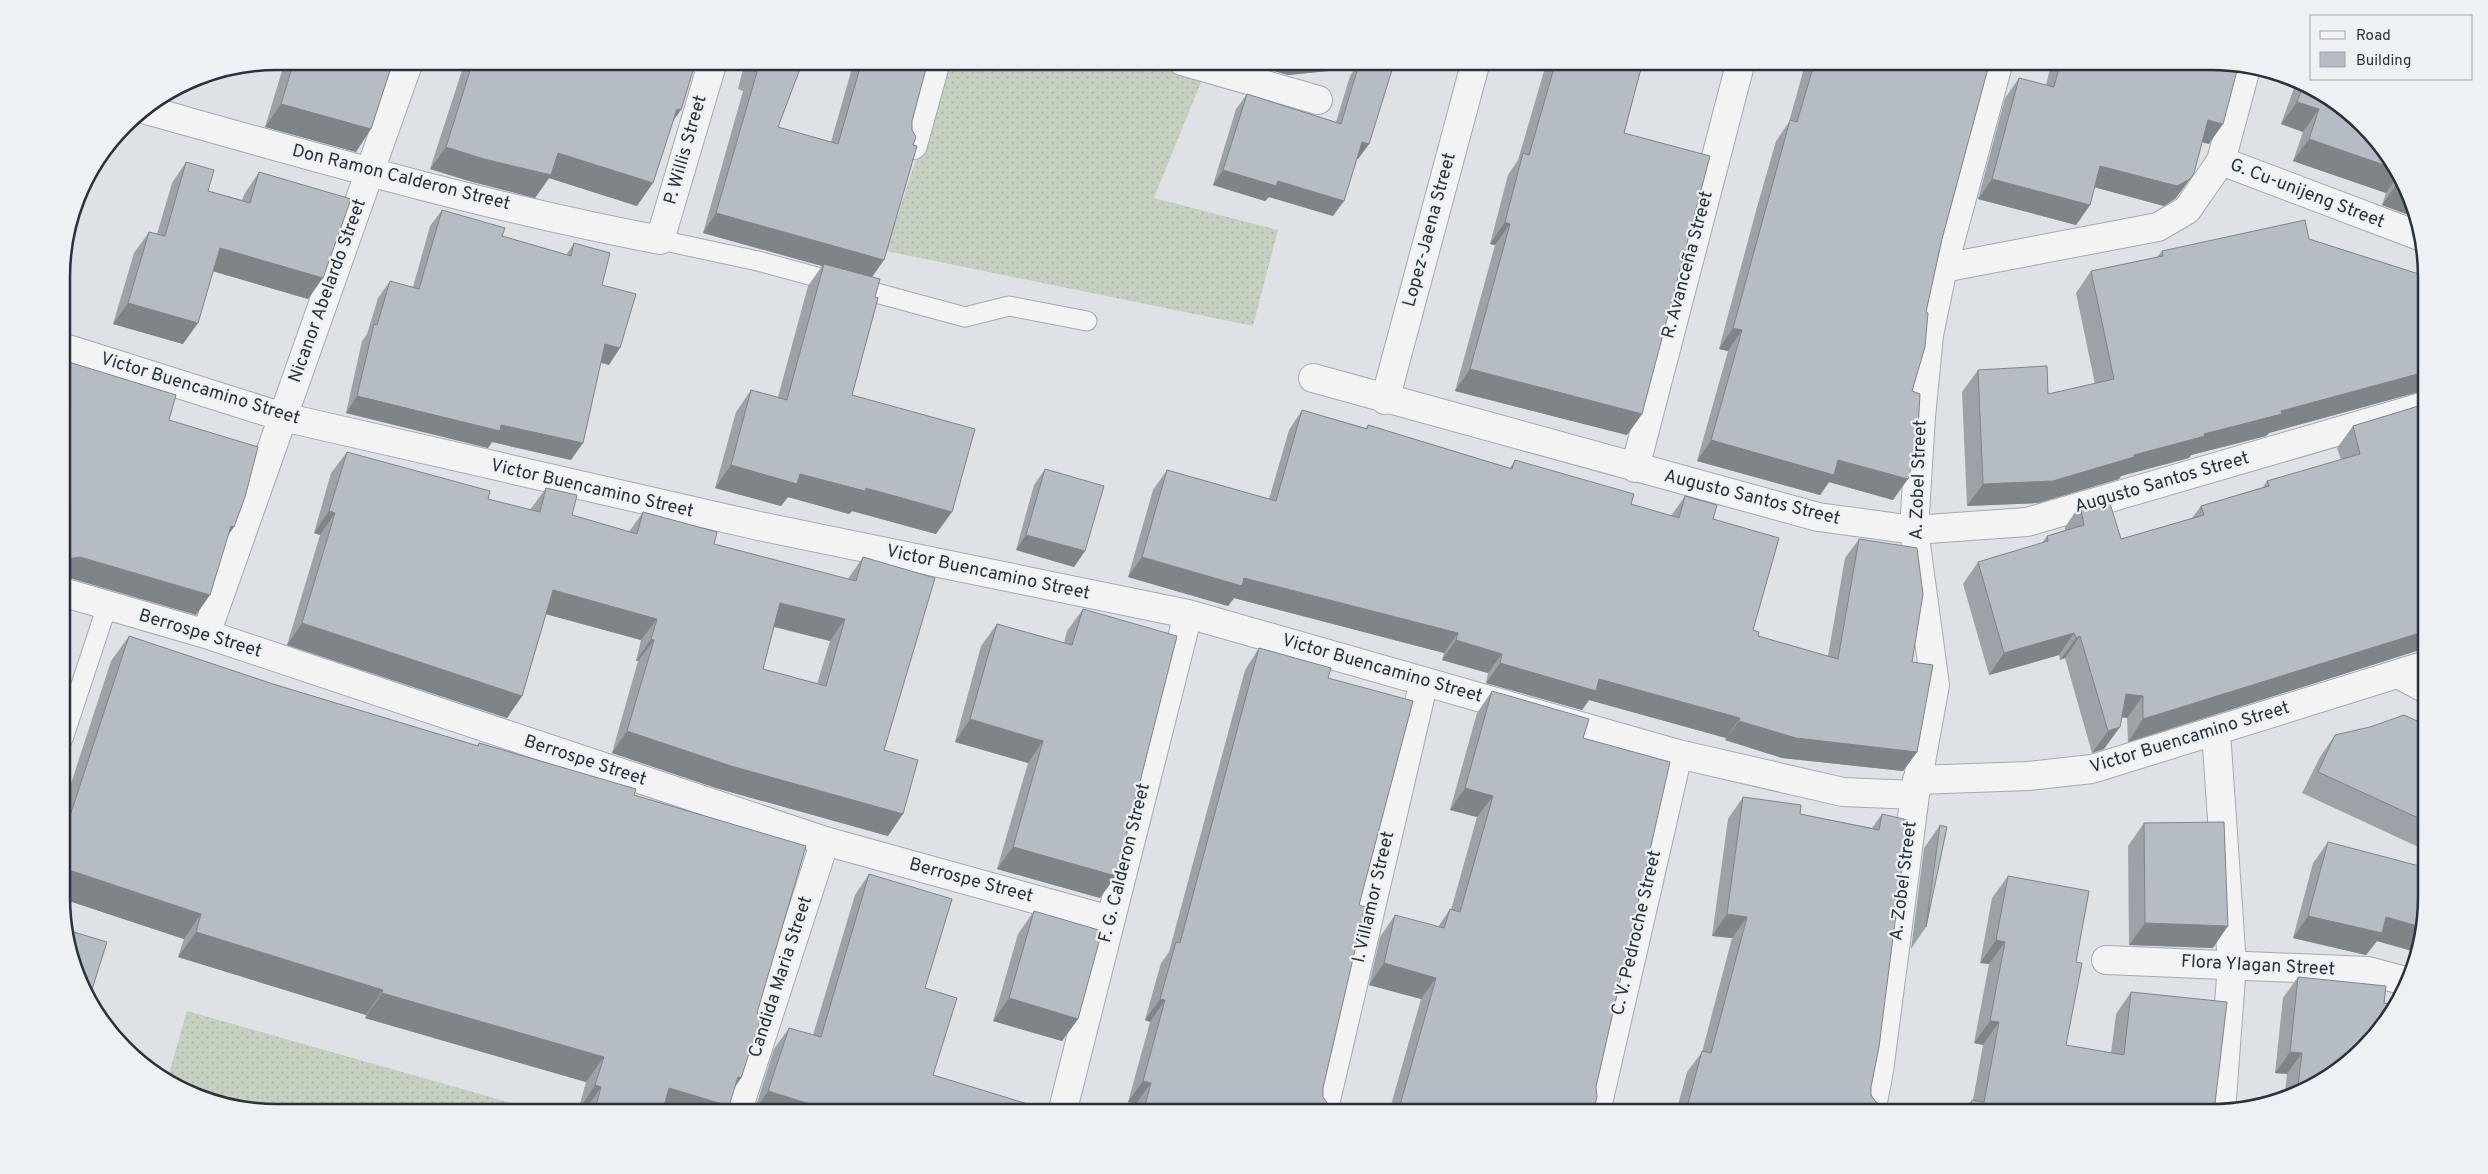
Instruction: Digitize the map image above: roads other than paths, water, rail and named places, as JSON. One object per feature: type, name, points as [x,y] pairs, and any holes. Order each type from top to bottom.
[{"type":"street","name":"Nicanor Abelardo Street","points":[[206,634],[372,172],[406,70]]},
{"type":"street","name":"P. Willis Street","points":[[660,240],[710,70]]},
{"type":"street","points":[[913,145],[934,70]]},
{"type":"street","points":[[1232,70],[1318,100]]},
{"type":"street","name":"Lopez-Jaena Street","points":[[1385,400],[1474,70]]},
{"type":"street","name":"R. Avanceña Street","points":[[1635,468],[1739,70]]},
{"type":"street","name":"A. Zobel Street","points":[[1873,1104],[1881,1061],[1916,788],[1934,685],[1914,530],[1921,418],[1929,335],[1943,268],[1997,70]]},
{"type":"street","points":[[1943,268],[2158,227],[2187,210],[2221,161],[2245,73]]},
{"type":"street","name":"Don Ramon Calderon Street","points":[[153,112],[372,172],[606,229],[660,240]]},
{"type":"street","name":"G. Cu-unijeng Street","points":[[2221,161],[2413,234]]},
{"type":"street","name":"Victor Buencamino Street","points":[[70,350],[283,417],[758,526],[1188,614],[1678,754],[1843,792],[1916,788],[2092,769],[2216,732],[2418,668]]},
{"type":"street","name":"Augusto Santos Street","points":[[1313,378],[1385,400],[1818,517],[1914,530],[2027,522],[2418,408]]},
{"type":"street","name":"Berrospe Street","points":[[70,594],[206,634],[825,841],[1110,920]]},
{"type":"street","name":"F. G. Calderon Street","points":[[1064,1104],[1188,614]]},
{"type":"street","points":[[2398,674],[2418,685]]},
{"type":"street","name":"I. Villamor Street","points":[[1325,1104],[1424,681]]},
{"type":"street","points":[[2216,732],[2232,964],[2222,1104]]},
{"type":"street","name":"C. V. Pedroche Street","points":[[1598,1104],[1678,754]]},
{"type":"street","name":"Candida Maria Street","points":[[740,1104],[825,841]]},
{"type":"street","name":"Flora Ylagan Street","points":[[2106,960],[2368,971],[2401,980]]},
{"type":"lane","points":[[660,240],[758,261],[964,317],[1009,306],[1087,321]]},
{"type":"lane","points":[[70,719],[107,606]]}]
